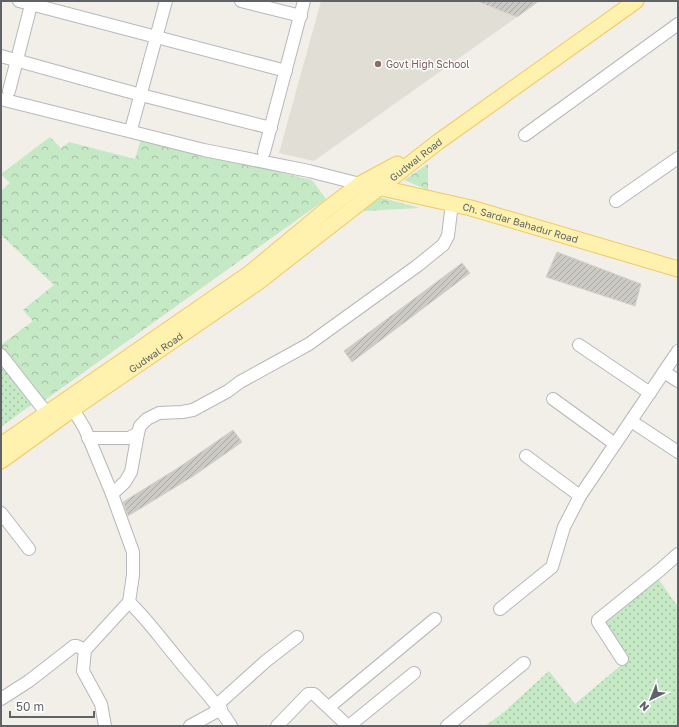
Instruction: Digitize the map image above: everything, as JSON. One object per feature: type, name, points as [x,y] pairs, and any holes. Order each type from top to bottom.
[{"type":"main road","points":[[438,142],[636,1]]},
{"type":"main road","name":"Gudwal Road","points":[[1,461],[50,418],[250,273],[360,184],[438,142]]},
{"type":"main road","name":"Gudwal Road","points":[[1,445],[50,418],[73,409],[257,283],[438,142]]},
{"type":"main road","name":"Ch. Sardar Bahadur Road","points":[[360,184],[452,204],[678,269]]},
{"type":"street","points":[[19,1],[32,3],[286,70]]},
{"type":"street","points":[[132,126],[166,1]]},
{"type":"street","points":[[241,1],[300,16]]},
{"type":"street","points":[[264,152],[304,1]]},
{"type":"street","points":[[32,3],[17,60],[5,95],[204,150],[309,171],[360,184]]},
{"type":"street","points":[[525,135],[678,24]]},
{"type":"street","points":[[1,56],[141,95],[271,128]]},
{"type":"street","points":[[616,202],[678,158]]},
{"type":"street","points":[[112,494],[124,482],[131,472],[140,426],[147,419],[159,412],[182,412],[193,410],[308,344],[417,266],[443,245],[448,236],[452,204]]},
{"type":"street","points":[[579,345],[650,393]]},
{"type":"street","points":[[500,609],[552,567],[564,527],[580,496],[678,351]]},
{"type":"street","points":[[1,355],[50,418]]},
{"type":"street","points":[[664,372],[678,381]]},
{"type":"street","points":[[553,399],[615,444]]},
{"type":"street","points":[[73,409],[88,438],[112,494],[132,552],[133,575],[129,602],[85,650],[82,671],[101,704],[105,726]]},
{"type":"street","points":[[631,422],[678,452]]},
{"type":"street","points":[[88,438],[129,438],[138,433]]},
{"type":"street","points":[[526,456],[580,496]]},
{"type":"street","points":[[1,513],[29,549]]},
{"type":"street","points":[[622,659],[598,620],[678,554]]},
{"type":"street","points":[[129,602],[146,618],[177,658],[219,707],[231,726]]},
{"type":"street","points":[[329,707],[435,619]]},
{"type":"street","points":[[190,726],[219,707],[266,661],[297,637]]},
{"type":"street","points":[[1,699],[28,681],[74,646],[85,650]]},
{"type":"street","points":[[447,726],[524,663]]},
{"type":"street","points":[[277,726],[308,694],[314,694],[349,726],[414,673]]},
{"type":"shaded area","name":"Govt High School","points":[[321,1],[473,1],[517,17],[314,161],[279,153]]},
{"type":"green space","points":[[50,137],[61,148],[69,142],[135,159],[141,139],[312,180],[326,199],[45,400],[1,350],[1,345],[33,321],[23,310],[54,285],[1,235],[1,191],[10,183],[1,174]]},
{"type":"green space","points":[[428,164],[428,190],[404,180]]},
{"type":"green space","points":[[379,197],[420,208],[363,211]]},
{"type":"green space","points":[[1,363],[31,405],[1,427]]},
{"type":"green space","points":[[657,577],[678,607],[678,726],[485,726],[504,712],[549,671],[575,704],[626,661],[604,622]]},
{"type":"building","points":[[476,1],[539,1],[517,17]]},
{"type":"building","points":[[557,252],[641,284],[635,306],[546,277]]},
{"type":"building","points":[[462,263],[470,273],[352,362],[344,351]]},
{"type":"building","points":[[233,430],[242,442],[192,477],[128,516],[123,502],[178,468]]},
{"type":"place","name":"Govt High School","points":[[378,64]]}]
